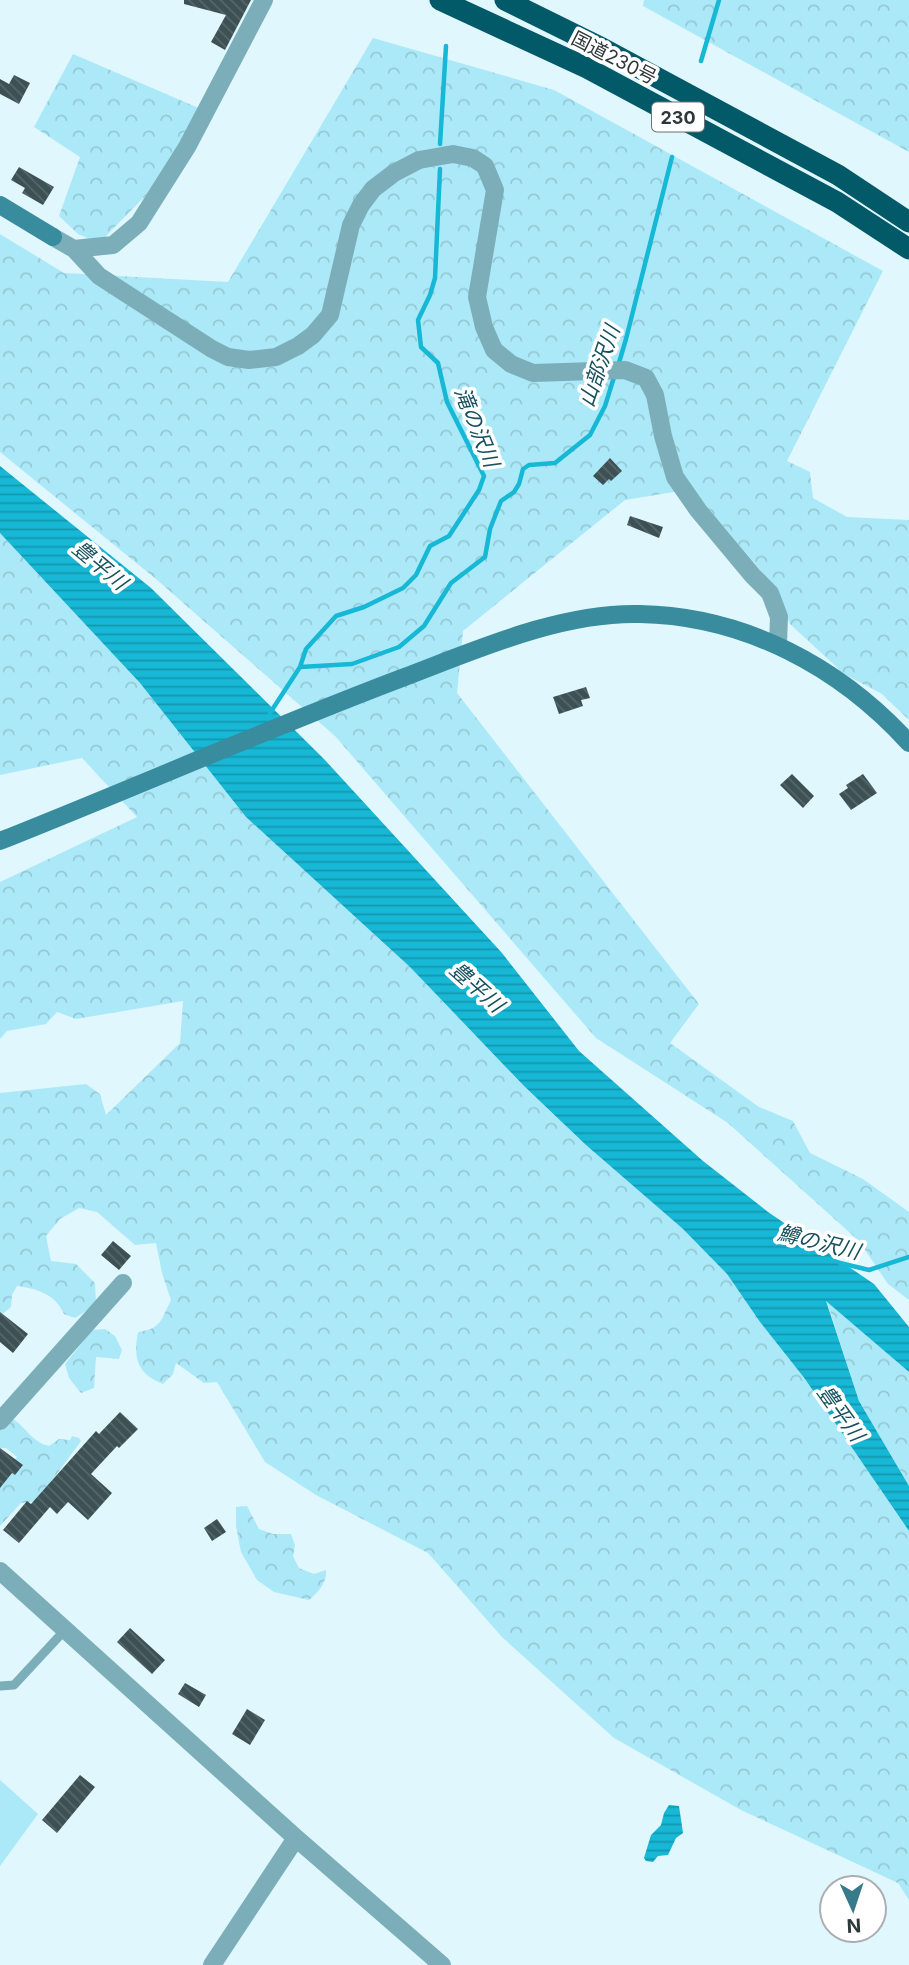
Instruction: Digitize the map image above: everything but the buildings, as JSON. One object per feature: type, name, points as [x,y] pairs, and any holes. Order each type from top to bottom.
[{"type":"highway","name":"国道230号","points":[[439,0],[599,74],[837,202],[909,249]]},
{"type":"highway","name":"国道230号","points":[[505,0],[602,48],[826,169],[909,222]]},
{"type":"street","points":[[74,249],[113,245],[139,223],[187,147],[264,0]]},
{"type":"street","points":[[0,205],[74,249],[99,276],[212,349],[228,357],[249,360],[276,356],[298,346],[313,335],[330,314],[352,225],[361,205],[373,189],[394,173],[419,160],[453,154],[473,158],[485,166],[495,190],[477,297],[484,327],[494,350],[511,364],[533,373],[619,370],[646,378],[656,394],[663,436],[675,477],[698,510],[770,593],[779,617],[778,645]]},
{"type":"street","points":[[0,841],[346,699],[475,650],[529,632],[610,615],[668,615],[700,620],[730,627],[778,645],[832,675],[890,723],[909,743]]},
{"type":"street","points":[[0,1421],[123,1283]]},
{"type":"street","points":[[0,1571],[296,1838],[442,1965]]},
{"type":"street","points":[[212,1965],[296,1838]]},
{"type":"lane","points":[[0,1686],[14,1685],[65,1630]]},
{"type":"green space","points":[[644,0],[909,0],[909,152],[643,6]]},
{"type":"green space","points":[[373,38],[554,90],[883,271],[787,461],[810,472],[813,498],[847,517],[909,520],[909,720],[882,694],[844,674],[790,624],[776,589],[692,489],[625,500],[463,631],[457,693],[699,1004],[670,1043],[759,1107],[793,1121],[810,1153],[863,1179],[909,1212],[909,1300],[888,1284],[859,1241],[728,1123],[596,1038],[335,736],[156,579],[0,452],[0,234],[64,273],[228,282]]},
{"type":"green space","points":[[73,54],[201,109],[172,169],[99,243],[78,234],[59,216],[80,157],[34,127]]},
{"type":"green space","points":[[0,533],[140,683],[246,817],[410,967],[524,1086],[586,1145],[683,1229],[727,1274],[760,1322],[805,1379],[909,1531],[909,1900],[898,1883],[888,1878],[888,1874],[879,1874],[741,1810],[614,1738],[502,1637],[428,1553],[316,1495],[265,1462],[217,1382],[204,1383],[176,1363],[173,1374],[163,1384],[147,1375],[137,1357],[138,1332],[156,1326],[171,1300],[156,1243],[135,1245],[97,1212],[79,1208],[60,1219],[46,1236],[51,1261],[76,1264],[95,1283],[96,1304],[75,1318],[64,1314],[51,1297],[17,1286],[12,1295],[11,1307],[0,1316],[0,1093],[86,1084],[100,1094],[106,1115],[180,1043],[183,1001],[76,1019],[57,1012],[46,1024],[7,1031],[0,1039],[0,882],[137,817],[82,758],[0,775]]},
{"type":"green space","points":[[826,1299],[909,1372],[909,1486],[859,1401]]},
{"type":"green space","points":[[105,1329],[115,1336],[122,1350],[119,1359],[96,1357],[94,1388],[81,1393],[69,1378],[65,1364],[92,1330]]},
{"type":"green space","points":[[10,1417],[43,1444],[49,1446],[59,1439],[70,1440],[72,1436],[81,1441],[37,1501],[21,1503],[0,1526],[0,1472],[6,1471],[17,1457],[6,1448],[0,1448],[0,1427]]},
{"type":"green space","points":[[247,1506],[259,1529],[273,1534],[291,1534],[295,1545],[293,1556],[299,1568],[314,1574],[326,1570],[323,1583],[309,1600],[274,1592],[257,1580],[241,1552],[236,1526],[236,1507]]},
{"type":"green space","points":[[0,1780],[38,1814],[0,1866]]},
{"type":"water","name":"豊平川","points":[[0,466],[151,588],[324,759],[502,953],[579,1051],[703,1161],[768,1212],[874,1284],[909,1327],[909,1372],[826,1301],[859,1401],[909,1486],[909,1531],[805,1379],[760,1322],[727,1274],[683,1229],[586,1145],[524,1086],[410,967],[246,817],[140,683],[0,533]]},
{"type":"water","points":[[669,1805],[679,1806],[683,1833],[676,1838],[668,1855],[658,1856],[653,1862],[646,1861],[644,1858],[651,1835],[661,1825]]},
{"type":"waterway","name":"山部沢川","points":[[701,61],[719,0]]},
{"type":"waterway","name":"滝の沢川","points":[[440,144],[446,46]]},
{"type":"waterway","name":"山部沢川","points":[[618,366],[672,157]]},
{"type":"waterway","name":"滝の沢川","points":[[270,713],[300,667],[306,649],[336,616],[364,607],[403,588],[416,575],[430,546],[449,536],[479,490],[484,476],[447,402],[438,363],[421,347],[418,320],[435,278],[440,169]]},
{"type":"waterway","name":"山部沢川","points":[[300,667],[352,664],[399,647],[424,626],[451,583],[485,557],[490,529],[501,501],[514,492],[523,469],[529,465],[555,463],[590,435],[605,406],[615,374]]},
{"type":"waterway","name":"鱒の沢川","points":[[840,1263],[869,1270],[909,1257]]}]
